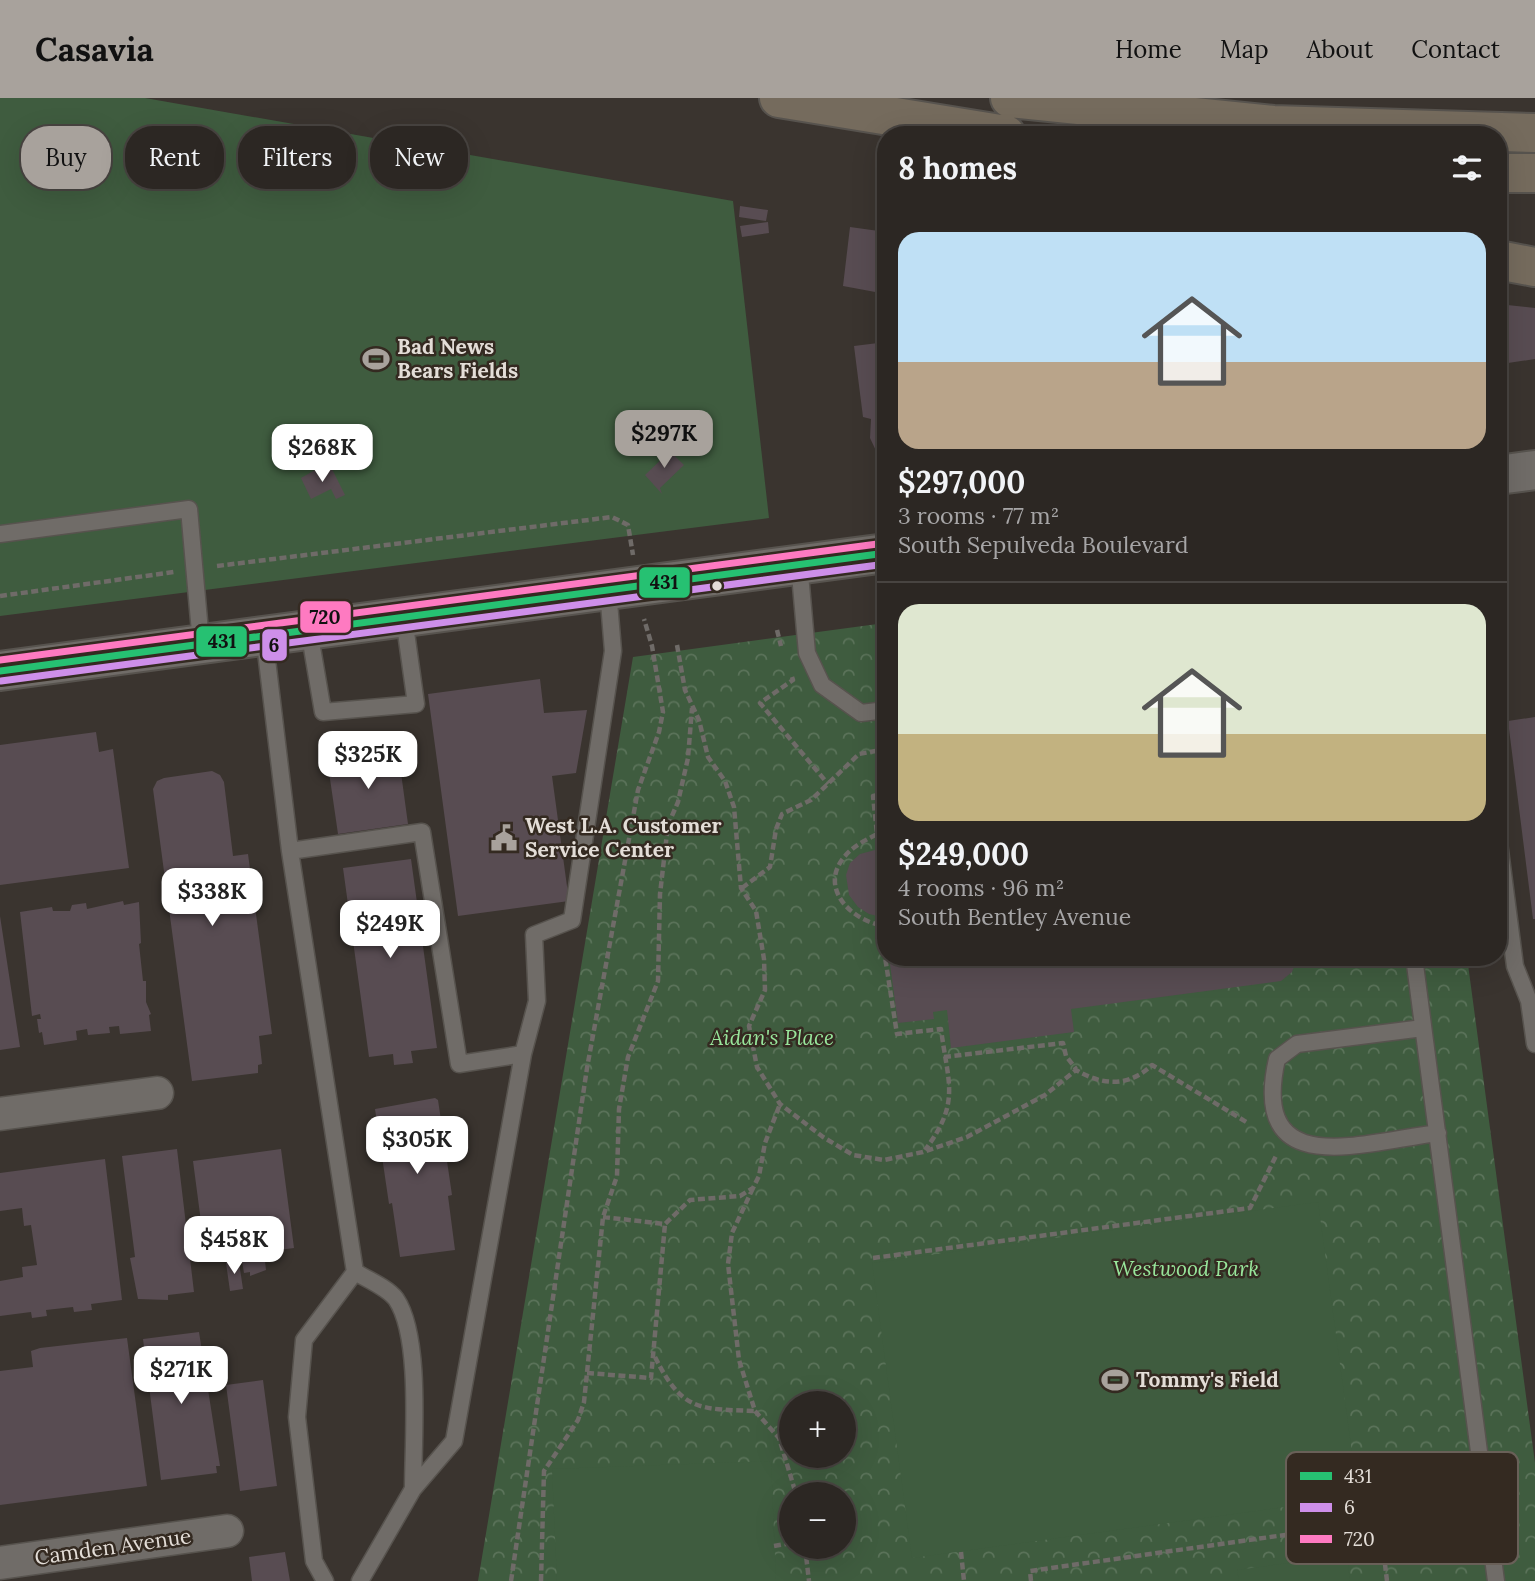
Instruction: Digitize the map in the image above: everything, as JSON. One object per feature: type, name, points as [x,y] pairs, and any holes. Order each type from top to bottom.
[{"type":"highway","points":[[779,98],[951,126]]},
{"type":"highway","points":[[1010,98],[1306,126]]},
{"type":"highway","points":[[1507,132],[1535,133]]},
{"type":"highway","points":[[1507,173],[1535,173]]},
{"type":"highway","points":[[1507,258],[1535,256]]},
{"type":"highway","points":[[1507,261],[1535,267]]},
{"type":"main road","points":[[1507,474],[1535,470]]},
{"type":"main road","points":[[0,671],[877,554]]},
{"type":"street","points":[[0,1114],[157,1093]]},
{"type":"street","name":"Camden Avenue","points":[[0,1563],[227,1531]]},
{"type":"lane","points":[[0,534],[189,509],[201,643]]},
{"type":"lane","points":[[799,563],[807,653],[822,685],[861,713],[877,711]]},
{"type":"lane","points":[[360,1581],[413,1489],[454,1441],[523,1054],[537,1001],[534,935],[572,920],[613,651],[608,590]]},
{"type":"lane","points":[[309,629],[323,712],[416,704],[404,618]]},
{"type":"lane","points":[[264,635],[290,851],[355,1272],[304,1340],[298,1417],[314,1561],[325,1581]]},
{"type":"lane","points":[[290,851],[422,832],[459,1064],[523,1054]]},
{"type":"lane","points":[[1507,904],[1515,966],[1529,1001],[1535,1044]]},
{"type":"lane","points":[[1415,966],[1479,1452]]},
{"type":"lane","points":[[1423,1028],[1297,1044],[1278,1059],[1270,1089],[1275,1119],[1295,1141],[1320,1148],[1438,1133]]},
{"type":"lane","points":[[355,1272],[396,1298],[409,1334],[414,1386],[413,1489]]},
{"type":"path","points":[[0,596],[612,517],[628,525],[632,548]]},
{"type":"path","points":[[776,630],[784,658]]},
{"type":"path","points":[[511,1581],[587,1068],[638,790],[659,732],[663,712],[652,646],[648,637]]},
{"type":"path","points":[[677,645],[685,690],[693,706],[708,757],[725,781],[734,807],[741,888],[756,911],[764,959],[765,990],[749,1026],[757,1067],[780,1104],[823,1137],[853,1155],[884,1160],[923,1152],[967,1137],[1045,1095],[1076,1070]]},
{"type":"path","points":[[789,669],[793,680],[760,703],[828,784]]},
{"type":"path","points":[[541,1581],[544,1471],[578,1420],[587,1373],[603,1217],[617,1176],[619,1109],[628,1057],[658,981],[660,894],[668,825],[678,802],[688,758],[693,706]]},
{"type":"path","points":[[741,888],[770,867],[776,829],[782,814],[811,800],[859,754],[877,751]]},
{"type":"path","points":[[877,795],[873,796],[877,834],[843,857],[836,876],[838,892],[845,908],[860,920],[877,924]]},
{"type":"path","points":[[886,966],[897,1034],[940,1029],[951,1100],[946,1121],[923,1152]]},
{"type":"path","points":[[944,1057],[1063,1043],[1066,1056],[1076,1070],[1093,1079],[1116,1083],[1139,1077],[1152,1065],[1248,1123]]},
{"type":"path","points":[[780,1104],[765,1143],[759,1177],[732,1233],[728,1264],[739,1360],[755,1411],[779,1438],[792,1482]]},
{"type":"path","points":[[873,1258],[1250,1208],[1276,1156]]},
{"type":"path","points":[[587,1373],[651,1378],[665,1224],[690,1200],[740,1196],[753,1188]]},
{"type":"path","points":[[603,1217],[665,1224]]},
{"type":"path","points":[[654,1356],[679,1397],[699,1407],[755,1411]]},
{"type":"path","points":[[1031,1581],[1030,1571],[1286,1535]]},
{"type":"path","points":[[774,1546],[779,1545]]},
{"type":"path","points":[[961,1552],[964,1581]]},
{"type":"path","points":[[806,1559],[809,1581]]},
{"type":"green space","name":"Bad News Bears Fields","points":[[0,98],[145,98],[305,126],[238,126],[238,189],[356,189],[356,135],[370,137],[370,189],[468,189],[468,155],[733,201],[769,518],[0,616]]},
{"type":"green space","name":"Westwood Park","points":[[877,624],[877,966],[1468,966],[1535,1463],[1535,1581],[478,1581],[633,657]]},
{"type":"green space","name":"Tommy's Field","points":[[1318,1202],[1352,1452],[1286,1452],[1286,1507],[912,1558],[872,1263]]},
{"type":"green space","points":[[771,1461],[776,1581],[557,1581],[552,1469]]},
{"type":"green space","points":[[1286,1563],[1348,1564],[1350,1581],[1239,1581],[1237,1570]]},
{"type":"building","points":[[740,206],[768,210],[766,221],[739,217]]},
{"type":"building","points":[[768,222],[769,233],[742,237],[740,226]]},
{"type":"building","points":[[850,227],[877,231],[877,292],[843,286]]},
{"type":"building","points":[[1507,305],[1535,308],[1535,359],[1508,363]]},
{"type":"building","points":[[877,343],[877,453],[870,438],[871,419],[863,417],[854,346]]},
{"type":"building","points":[[670,451],[684,465],[660,488],[662,494],[645,475]]},
{"type":"building","points":[[331,467],[345,495],[336,499],[331,489],[311,499],[301,478],[315,470],[317,474]]},
{"type":"building","name":"West L.A. Customer Service Center","points":[[540,679],[544,713],[587,710],[576,773],[552,776],[569,901],[458,916],[428,694]]},
{"type":"building","points":[[1535,717],[1535,919],[1533,919],[1508,721]]},
{"type":"building","points":[[96,732],[99,752],[113,749],[129,868],[0,885],[0,745]]},
{"type":"building","points":[[389,748],[399,758],[408,824],[338,834],[328,765],[330,761],[340,755]]},
{"type":"building","points":[[212,771],[220,775],[224,782],[233,856],[248,854],[272,1034],[259,1036],[262,1064],[258,1065],[258,1073],[192,1081],[153,789],[157,781],[164,778]]},
{"type":"building","points":[[877,849],[877,916],[858,907],[849,895],[846,875],[850,863],[860,854]]},
{"type":"building","points":[[411,859],[437,1048],[411,1051],[413,1063],[394,1065],[393,1054],[369,1057],[343,868]]},
{"type":"building","points":[[123,901],[124,905],[139,902],[139,944],[143,981],[146,981],[146,1002],[151,1014],[151,1031],[120,1034],[119,1026],[109,1027],[110,1033],[88,1035],[87,1029],[76,1031],[77,1040],[44,1045],[37,1019],[41,1019],[40,1014],[32,1016],[20,912],[52,907],[53,911],[70,911],[72,905],[86,903],[87,909]]},
{"type":"building","points":[[0,916],[20,1047],[0,1050]]},
{"type":"building","points":[[890,966],[1294,966],[1292,972],[1281,981],[1071,1009],[1074,1032],[951,1048],[947,1010],[933,1012],[934,1019],[898,1023]]},
{"type":"building","points":[[435,1098],[438,1100],[452,1195],[448,1196],[455,1250],[400,1257],[375,1109]]},
{"type":"building","points":[[177,1149],[194,1292],[168,1295],[168,1300],[138,1299],[130,1258],[135,1257],[122,1156]]},
{"type":"building","points":[[281,1149],[294,1248],[264,1252],[266,1270],[250,1276],[250,1272],[244,1273],[241,1255],[206,1260],[193,1161]]},
{"type":"building","points":[[105,1159],[122,1300],[91,1304],[92,1310],[74,1312],[73,1307],[46,1310],[47,1316],[32,1318],[31,1312],[0,1316],[0,1281],[23,1277],[22,1267],[37,1265],[31,1225],[24,1226],[22,1208],[0,1211],[0,1173]]},
{"type":"building","points":[[239,1262],[243,1289],[230,1291],[226,1263]]},
{"type":"building","points":[[199,1332],[220,1466],[216,1466],[217,1473],[161,1480],[143,1339]]},
{"type":"building","points":[[127,1338],[147,1486],[0,1505],[0,1371],[33,1367],[31,1351],[40,1348]]},
{"type":"building","points":[[263,1380],[277,1486],[240,1491],[226,1385]]},
{"type":"building","points":[[285,1552],[290,1581],[252,1581],[249,1557]]},
{"type":"transit line","name":"720","points":[[0,660],[877,544]]},
{"type":"transit line","name":"431","points":[[0,671],[877,554]]},
{"type":"transit line","name":"6","points":[[1,681],[877,565]]},
{"type":"place","name":"Bad News Bears Fields","points":[[376,359]]},
{"type":"place","name":"West L.A. Customer Service Center","points":[[504,838]]},
{"type":"place","name":"Tommy's Field","points":[[1115,1380]]},
{"type":"park label","name":"Aidan's Place","points":[[772,1038]]}]
